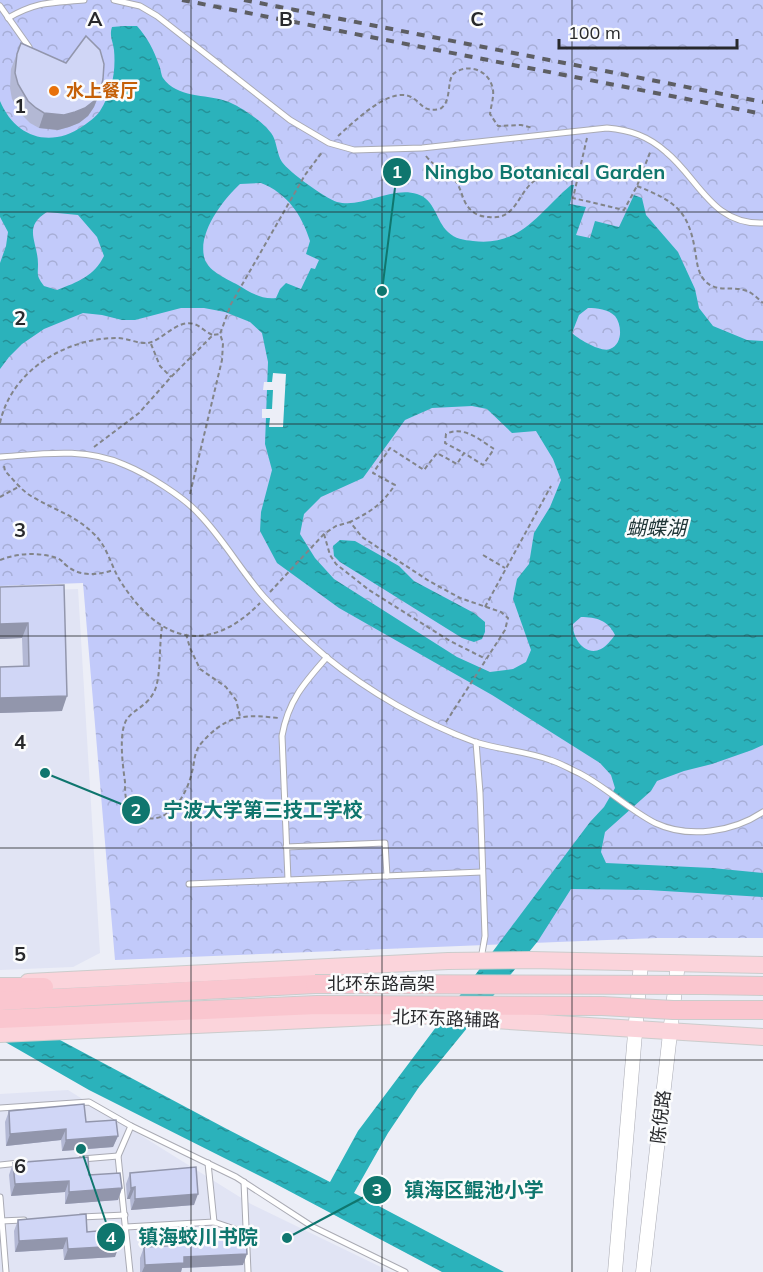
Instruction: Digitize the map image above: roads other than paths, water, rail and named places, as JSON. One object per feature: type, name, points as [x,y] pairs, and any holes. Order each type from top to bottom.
[{"type":"highway","points":[[0,985],[315,984]]},
{"type":"highway","name":"北环东路高架","points":[[0,1001],[315,984],[763,986]]},
{"type":"highway","points":[[0,1033],[316,1005]]},
{"type":"highway","name":"北环东路高架","points":[[0,1019],[316,1005],[602,1006],[674,1010],[763,1010]]},
{"type":"main road","points":[[0,985],[448,961],[531,960],[763,965]]},
{"type":"main road","name":"北环东路辅路","points":[[0,1033],[414,1015],[763,1037]]},
{"type":"street","name":"陈倪路","points":[[615,1272],[641,962]]},
{"type":"street","name":"陈倪路","points":[[643,1272],[678,963]]},
{"type":"lane","points":[[8,18],[39,4],[84,0]]},
{"type":"lane","points":[[114,0],[140,6],[157,16],[290,120],[329,143],[354,150],[422,148],[589,129],[623,129],[639,134],[668,153],[706,199],[722,212],[750,224],[763,223]]},
{"type":"lane","points":[[0,6],[29,46]]},
{"type":"lane","points":[[1,457],[65,452],[108,458],[126,465],[188,502],[220,538],[265,598],[327,657],[365,686],[443,727],[476,742],[551,760],[588,778],[657,824],[679,830],[706,832],[746,822],[763,812]]},
{"type":"lane","points":[[288,880],[282,736],[285,718],[295,697],[327,657]]},
{"type":"lane","points":[[476,742],[485,936],[481,961]]},
{"type":"lane","points":[[286,847],[385,843],[387,876]]},
{"type":"lane","points":[[189,884],[482,872]]},
{"type":"lane","points":[[0,1108],[89,1102],[131,1126],[244,1182],[313,1227],[405,1272]]},
{"type":"lane","points":[[130,1272],[118,1156],[131,1126]]},
{"type":"lane","points":[[71,1160],[118,1156]]},
{"type":"lane","points":[[0,1165],[24,1163]]},
{"type":"lane","points":[[208,1163],[214,1222]]},
{"type":"lane","points":[[244,1182],[248,1272]]},
{"type":"lane","points":[[0,1197],[6,1272]]},
{"type":"lane","points":[[69,1218],[125,1215]]},
{"type":"lane","points":[[1,1221],[35,1219]]},
{"type":"lane","points":[[126,1227],[214,1222],[246,1233]]},
{"type":"water","name":"蝴蝶湖","points":[[137,26],[152,49],[163,78],[169,84],[184,92],[226,101],[256,119],[273,136],[282,162],[299,178],[337,202],[356,203],[407,192],[417,194],[428,200],[444,227],[457,238],[490,241],[504,239],[517,233],[539,216],[571,185],[574,185],[570,204],[586,207],[576,235],[590,238],[595,221],[619,227],[634,195],[642,198],[646,215],[678,252],[695,289],[699,308],[713,326],[747,340],[763,341],[763,745],[657,781],[651,791],[605,832],[601,852],[606,863],[763,873],[763,897],[648,890],[571,889],[538,941],[419,1087],[388,1133],[354,1193],[504,1272],[442,1272],[272,1182],[89,1090],[0,1039],[0,1008],[330,1182],[358,1131],[590,822],[604,807],[615,788],[611,775],[600,763],[492,695],[339,608],[277,563],[260,531],[261,512],[272,470],[265,444],[268,362],[262,333],[250,322],[225,312],[204,308],[181,308],[135,320],[83,313],[44,329],[22,344],[0,369],[0,263],[8,232],[0,217],[0,101],[15,123],[24,131],[35,136],[58,137],[83,126],[100,111],[110,89],[114,66],[112,27]],"holes":[[[261,183],[270,187],[286,199],[303,222],[310,241],[306,254],[319,260],[315,269],[311,268],[301,289],[286,283],[276,298],[261,297],[219,275],[207,264],[203,250],[208,229],[219,208],[240,184]],[[47,212],[78,215],[97,237],[104,256],[100,263],[78,281],[57,290],[44,286],[38,275],[33,235],[35,223]],[[588,308],[602,309],[615,316],[620,334],[614,347],[602,349],[575,336],[572,333],[579,315]],[[472,406],[487,409],[512,433],[536,431],[553,459],[561,480],[550,507],[534,533],[529,564],[517,579],[513,599],[531,650],[526,662],[513,669],[490,672],[457,657],[334,579],[315,558],[300,534],[304,514],[321,497],[363,478],[405,420],[432,408]],[[581,617],[592,618],[601,620],[615,635],[603,648],[595,651],[581,645],[573,624]]]},
{"type":"water","points":[[340,540],[355,541],[399,566],[414,581],[474,613],[485,622],[482,639],[474,642],[462,638],[340,562],[334,556],[333,546]]},
{"type":"railway","points":[[182,0],[763,114]]},
{"type":"railway","points":[[244,0],[763,102]]},
{"type":"place","name":"水上餐厅","points":[[54,91]]},
{"type":"place","name":"Ningbo Botanical Garden","points":[[382,291]]},
{"type":"place","name":"宁波大学第三技工学校","points":[[45,773]]},
{"type":"place","name":"镇海蛟川书院","points":[[81,1149]]},
{"type":"place","name":"镇海区鲲池小学","points":[[287,1238]]}]
